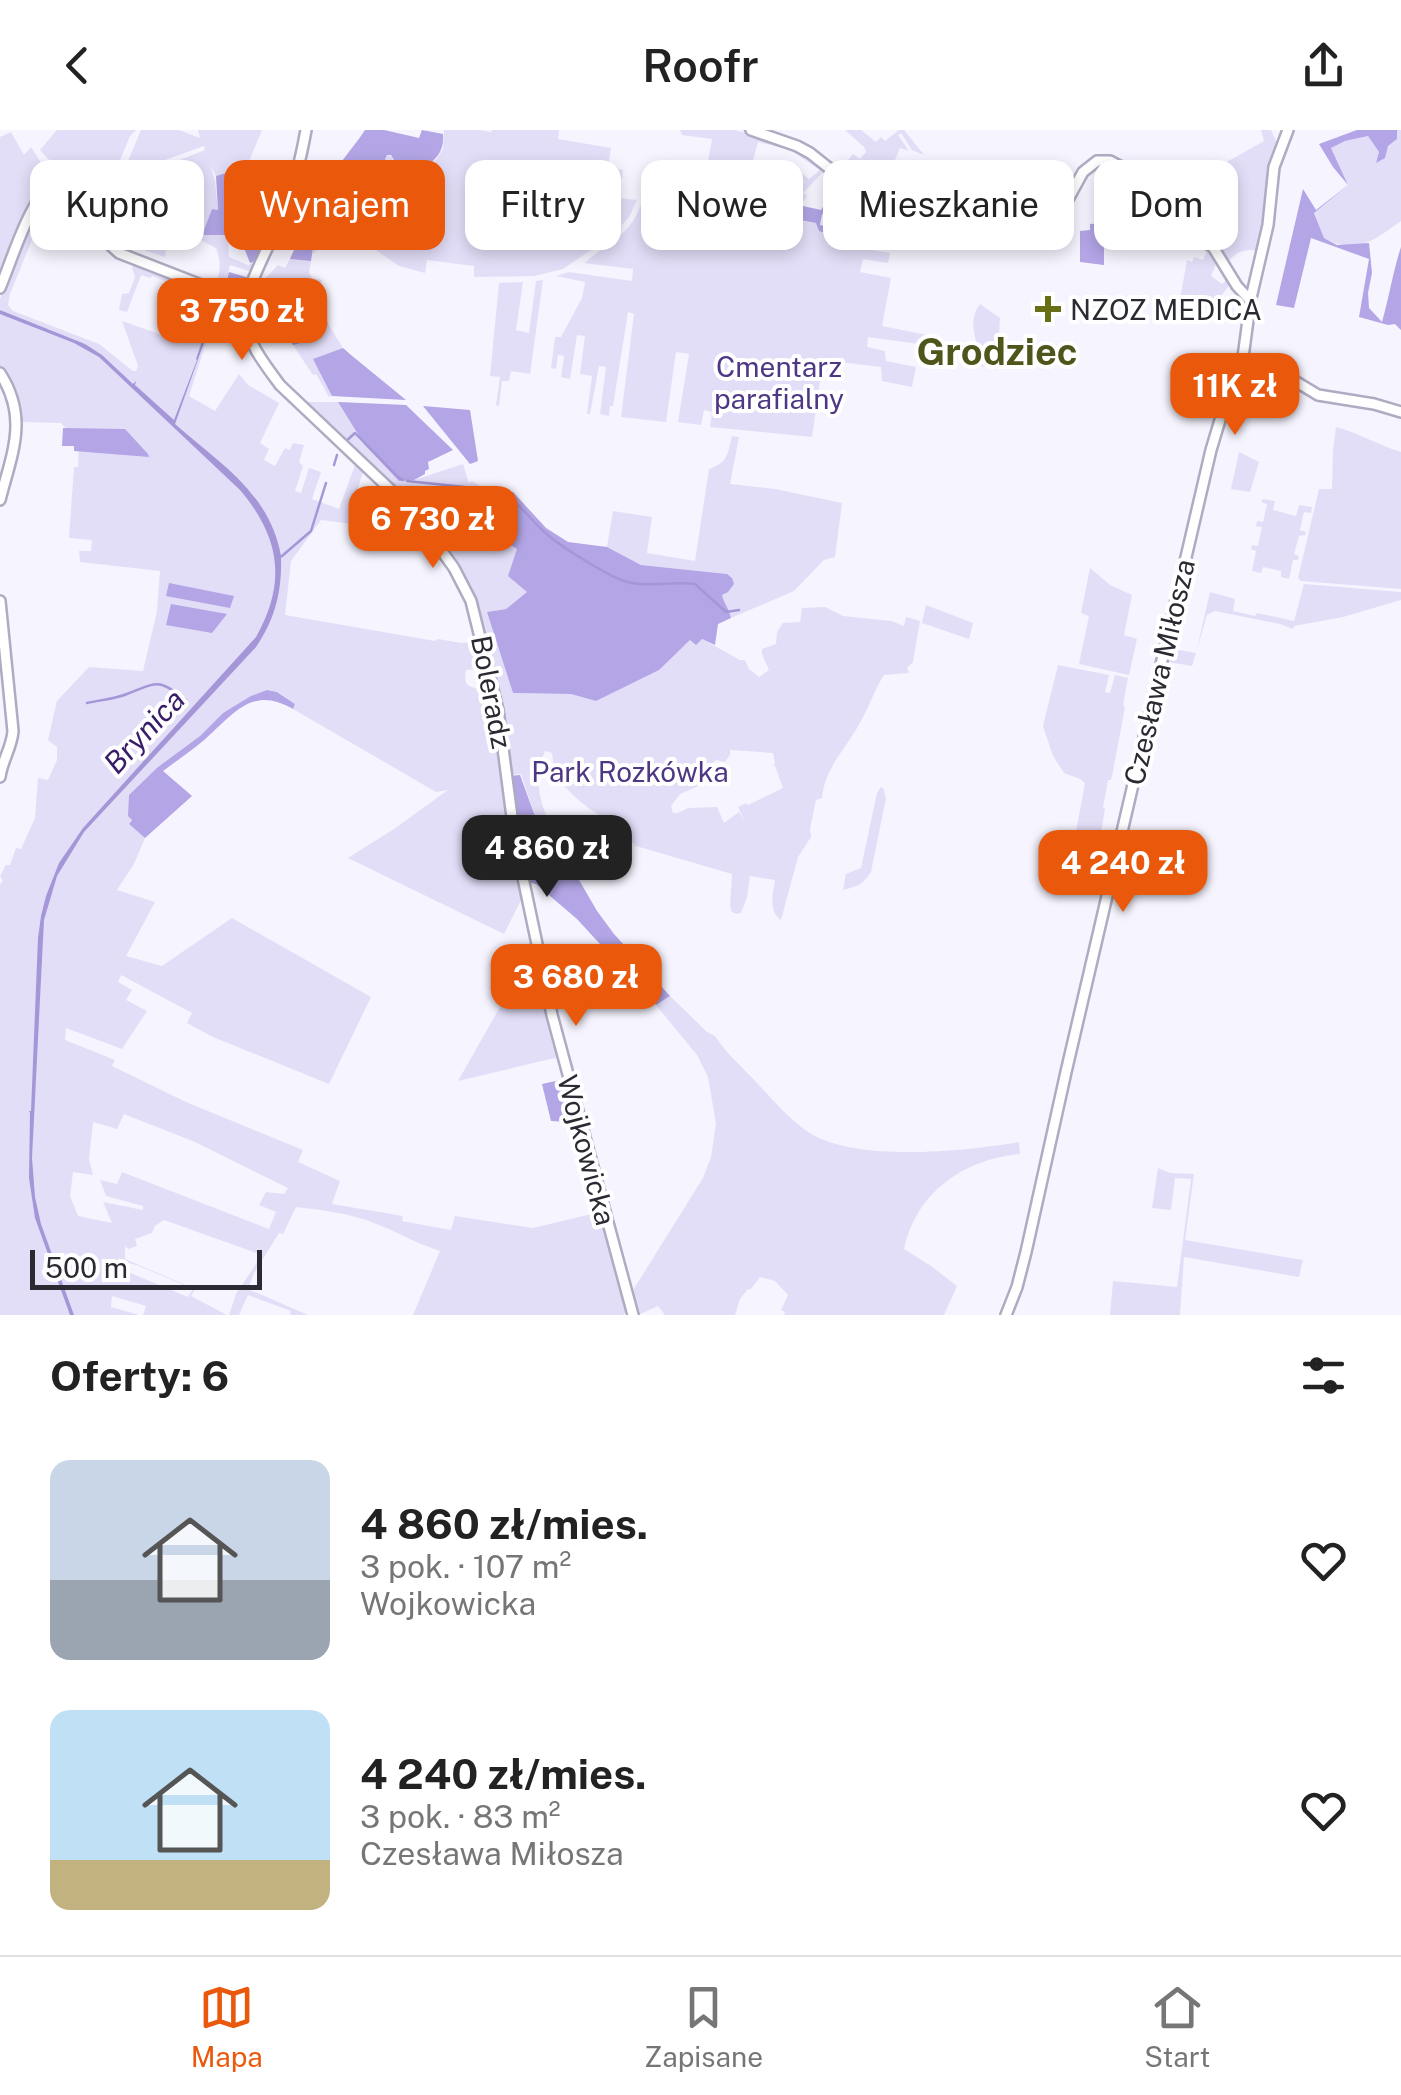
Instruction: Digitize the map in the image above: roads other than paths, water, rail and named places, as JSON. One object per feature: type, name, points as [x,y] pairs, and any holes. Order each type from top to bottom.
[{"type":"street","points":[[0,288],[35,203],[58,178],[119,253],[245,302],[285,209],[306,130]]},
{"type":"street","points":[[751,130],[810,152],[854,188],[1007,240],[1030,240],[1049,234],[1083,172],[1097,161],[1110,161],[1129,171],[1155,214],[1213,247],[1236,286],[1251,301]]},
{"type":"street","name":"Czesława Miłosza","points":[[1006,1315],[1026,1252],[1198,502],[1245,364],[1251,301],[1268,225],[1274,167],[1288,130]]},
{"type":"street","name":"Boleradz","points":[[245,302],[244,321],[280,385],[413,511],[467,592],[498,710],[521,866]]},
{"type":"street","points":[[1245,364],[1257,372],[1285,375],[1320,396],[1401,412]]},
{"type":"street","points":[[1237,379],[1257,372]]},
{"type":"street","points":[[0,373],[14,399],[17,425],[0,500]]},
{"type":"street","points":[[0,600],[12,738],[0,777]]},
{"type":"street","name":"Wojkowicka","points":[[521,866],[556,1028],[633,1315]]},
{"type":"waterway","points":[[344,443],[355,433],[403,480]]},
{"type":"waterway","points":[[334,465],[337,455]]},
{"type":"waterway","points":[[407,481],[465,487]]},
{"type":"waterway","points":[[282,556],[311,531],[326,483]]},
{"type":"waterway","points":[[479,489],[512,500],[555,541],[617,578],[641,584],[695,584],[726,612],[739,610]]},
{"type":"waterway","name":"Brynica","points":[[87,703],[158,684],[186,700]]},
{"type":"place","name":"NZOZ MEDICA","points":[[1048,309]]},
{"type":"district","name":"Grodziec","points":[[997,351]]},
{"type":"park label","name":"Cmentarz parafialny","points":[[779,382]]},
{"type":"park label","name":"Park Rozkówka","points":[[630,771]]}]
